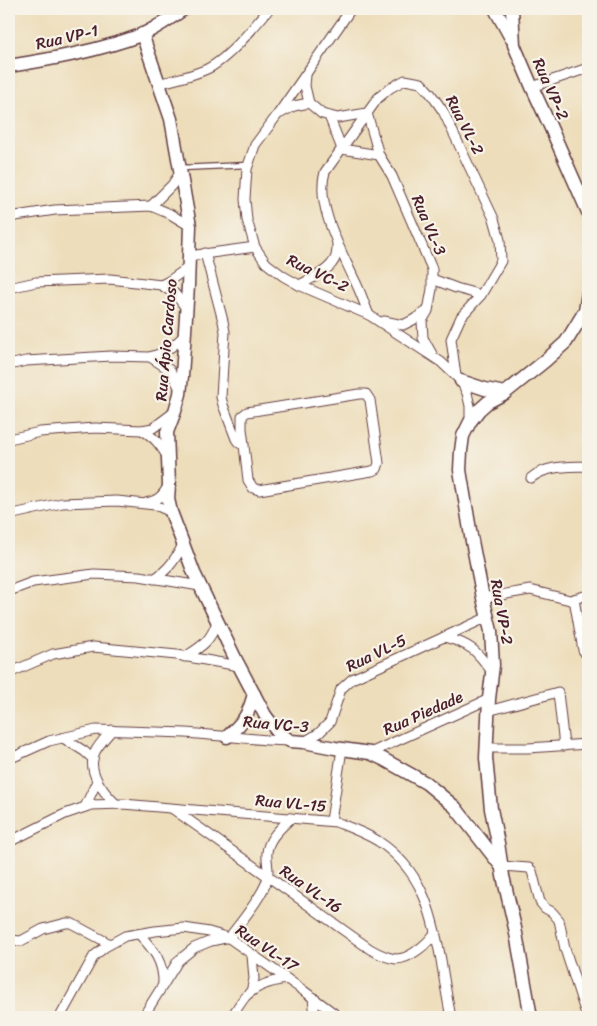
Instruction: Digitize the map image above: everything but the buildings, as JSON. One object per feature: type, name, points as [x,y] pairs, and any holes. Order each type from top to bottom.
[{"type":"street","name":"Rua VP-1","points":[[9,66],[62,57],[142,34],[184,9]]},
{"type":"street","points":[[159,84],[189,76],[222,60],[269,9]]},
{"type":"street","name":"Rua VC-2","points":[[351,9],[255,145],[249,165],[246,192],[247,220],[255,247],[266,263],[283,276],[299,285],[379,320],[441,362],[459,378],[467,392],[470,406],[470,422]]},
{"type":"street","points":[[495,9],[514,39]]},
{"type":"street","points":[[512,9],[514,39]]},
{"type":"street","name":"Rua Ápio Cardoso","points":[[142,34],[171,120],[190,226],[185,334],[180,389],[176,411],[167,432],[168,499],[170,512],[200,586],[239,666],[265,715],[276,730],[290,741]]},
{"type":"street","name":"Rua VP-2","points":[[514,39],[532,87],[588,212]]},
{"type":"street","points":[[532,87],[588,68]]},
{"type":"street","points":[[306,74],[305,86],[309,103],[322,114],[338,118],[367,113]]},
{"type":"street","name":"Rua VL-2","points":[[369,315],[330,226],[322,192],[322,182],[324,172],[378,98],[404,80],[421,84],[432,94],[443,111],[494,220],[500,240],[501,261],[482,295],[461,317],[451,338],[459,378]]},
{"type":"street","points":[[278,114],[294,106],[309,103]]},
{"type":"street","name":"Rua VL-3","points":[[367,113],[379,155],[392,176],[432,269],[432,289],[428,311],[422,322],[423,338],[433,357]]},
{"type":"street","points":[[329,116],[342,148],[379,155]]},
{"type":"street","points":[[151,206],[172,185],[180,170]]},
{"type":"street","points":[[9,217],[55,210],[151,206],[170,214],[190,226]]},
{"type":"street","points":[[299,285],[318,276],[331,264],[336,257],[337,241]]},
{"type":"street","points":[[161,284],[175,277],[189,262],[205,253],[255,247]]},
{"type":"street","points":[[205,253],[225,332],[221,397],[236,439],[244,445]]},
{"type":"street","points":[[9,288],[36,282],[110,279],[161,284],[175,294],[186,308]]},
{"type":"street","points":[[432,279],[482,295]]},
{"type":"street","name":"Rua VP-2","points":[[531,1017],[491,808],[486,748],[493,665],[491,631],[483,598],[460,470],[461,451],[464,436],[470,422],[479,410],[488,402],[505,393],[566,342],[585,311],[588,292]]},
{"type":"street","points":[[379,320],[403,325],[428,311]]},
{"type":"street","points":[[9,365],[26,361],[111,356],[150,357],[159,355],[185,334]]},
{"type":"street","points":[[150,357],[170,370],[180,389]]},
{"type":"street","points":[[459,378],[485,389],[505,393]]},
{"type":"street","points":[[366,394],[370,400],[379,463],[377,469],[372,471],[259,490],[253,488],[248,480],[244,445],[242,416],[247,412],[366,394]]},
{"type":"street","points":[[9,439],[40,432],[95,428],[142,430],[153,428],[176,411]]},
{"type":"street","points":[[142,430],[154,438],[168,458]]},
{"type":"street","points":[[531,478],[539,472],[556,467],[588,466]]},
{"type":"street","points":[[146,503],[160,498],[169,485]]},
{"type":"street","points":[[9,515],[62,503],[117,501],[146,503],[170,512]]},
{"type":"street","points":[[154,579],[166,571],[183,545]]},
{"type":"street","points":[[9,591],[34,582],[94,574],[139,576],[200,586]]},
{"type":"street","points":[[483,598],[530,590],[570,600],[588,595]]},
{"type":"street","points":[[574,599],[583,650],[588,657]]},
{"type":"street","name":"Rua VL-5","points":[[304,742],[330,722],[341,689],[352,678],[488,617]]},
{"type":"street","points":[[185,657],[202,646],[212,635],[217,622]]},
{"type":"street","points":[[444,637],[468,645],[482,657],[492,672]]},
{"type":"street","points":[[9,673],[54,654],[93,647],[185,657],[239,666]]},
{"type":"street","name":"Rua Piedade","points":[[370,753],[489,705],[558,692],[564,746]]},
{"type":"street","points":[[227,737],[242,723],[250,708],[254,694]]},
{"type":"street","name":"Rua VC-3","points":[[9,759],[49,742],[96,730],[186,733],[304,742],[370,753],[426,783],[455,807],[501,866]]},
{"type":"street","points":[[112,730],[94,754],[93,765],[97,781],[116,804]]},
{"type":"street","points":[[63,738],[84,751],[93,760]]},
{"type":"street","points":[[486,748],[528,748],[588,744]]},
{"type":"street","points":[[331,822],[342,749]]},
{"type":"street","points":[[84,807],[97,781]]},
{"type":"street","name":"Rua VL-15","points":[[9,842],[65,814],[90,805],[123,804],[336,822],[378,841],[402,862],[416,881],[427,901],[433,922],[451,1017]]},
{"type":"street","name":"Rua VL-16","points":[[172,809],[370,949],[396,959],[420,948],[435,933]]},
{"type":"street","points":[[143,1017],[178,961],[194,948],[211,940],[229,938],[259,896],[267,880],[267,852],[272,838],[291,818]]},
{"type":"street","points":[[501,866],[529,868],[532,871],[540,902],[559,920],[565,949],[587,1017]]},
{"type":"street","points":[[9,940],[20,941],[43,929],[71,923],[110,944]]},
{"type":"street","name":"Rua VL-17","points":[[60,1017],[94,956],[105,946],[125,936],[154,930],[184,928],[209,932],[229,938],[339,1017]]},
{"type":"street","points":[[138,934],[149,944],[158,957],[164,978],[163,985]]},
{"type":"street","points":[[251,992],[254,979],[252,955]]},
{"type":"street","points":[[231,1017],[251,992],[271,981],[286,979]]},
{"type":"street","points":[[312,997],[315,1017]]},
{"type":"lane","points":[[180,170],[249,165]]}]
